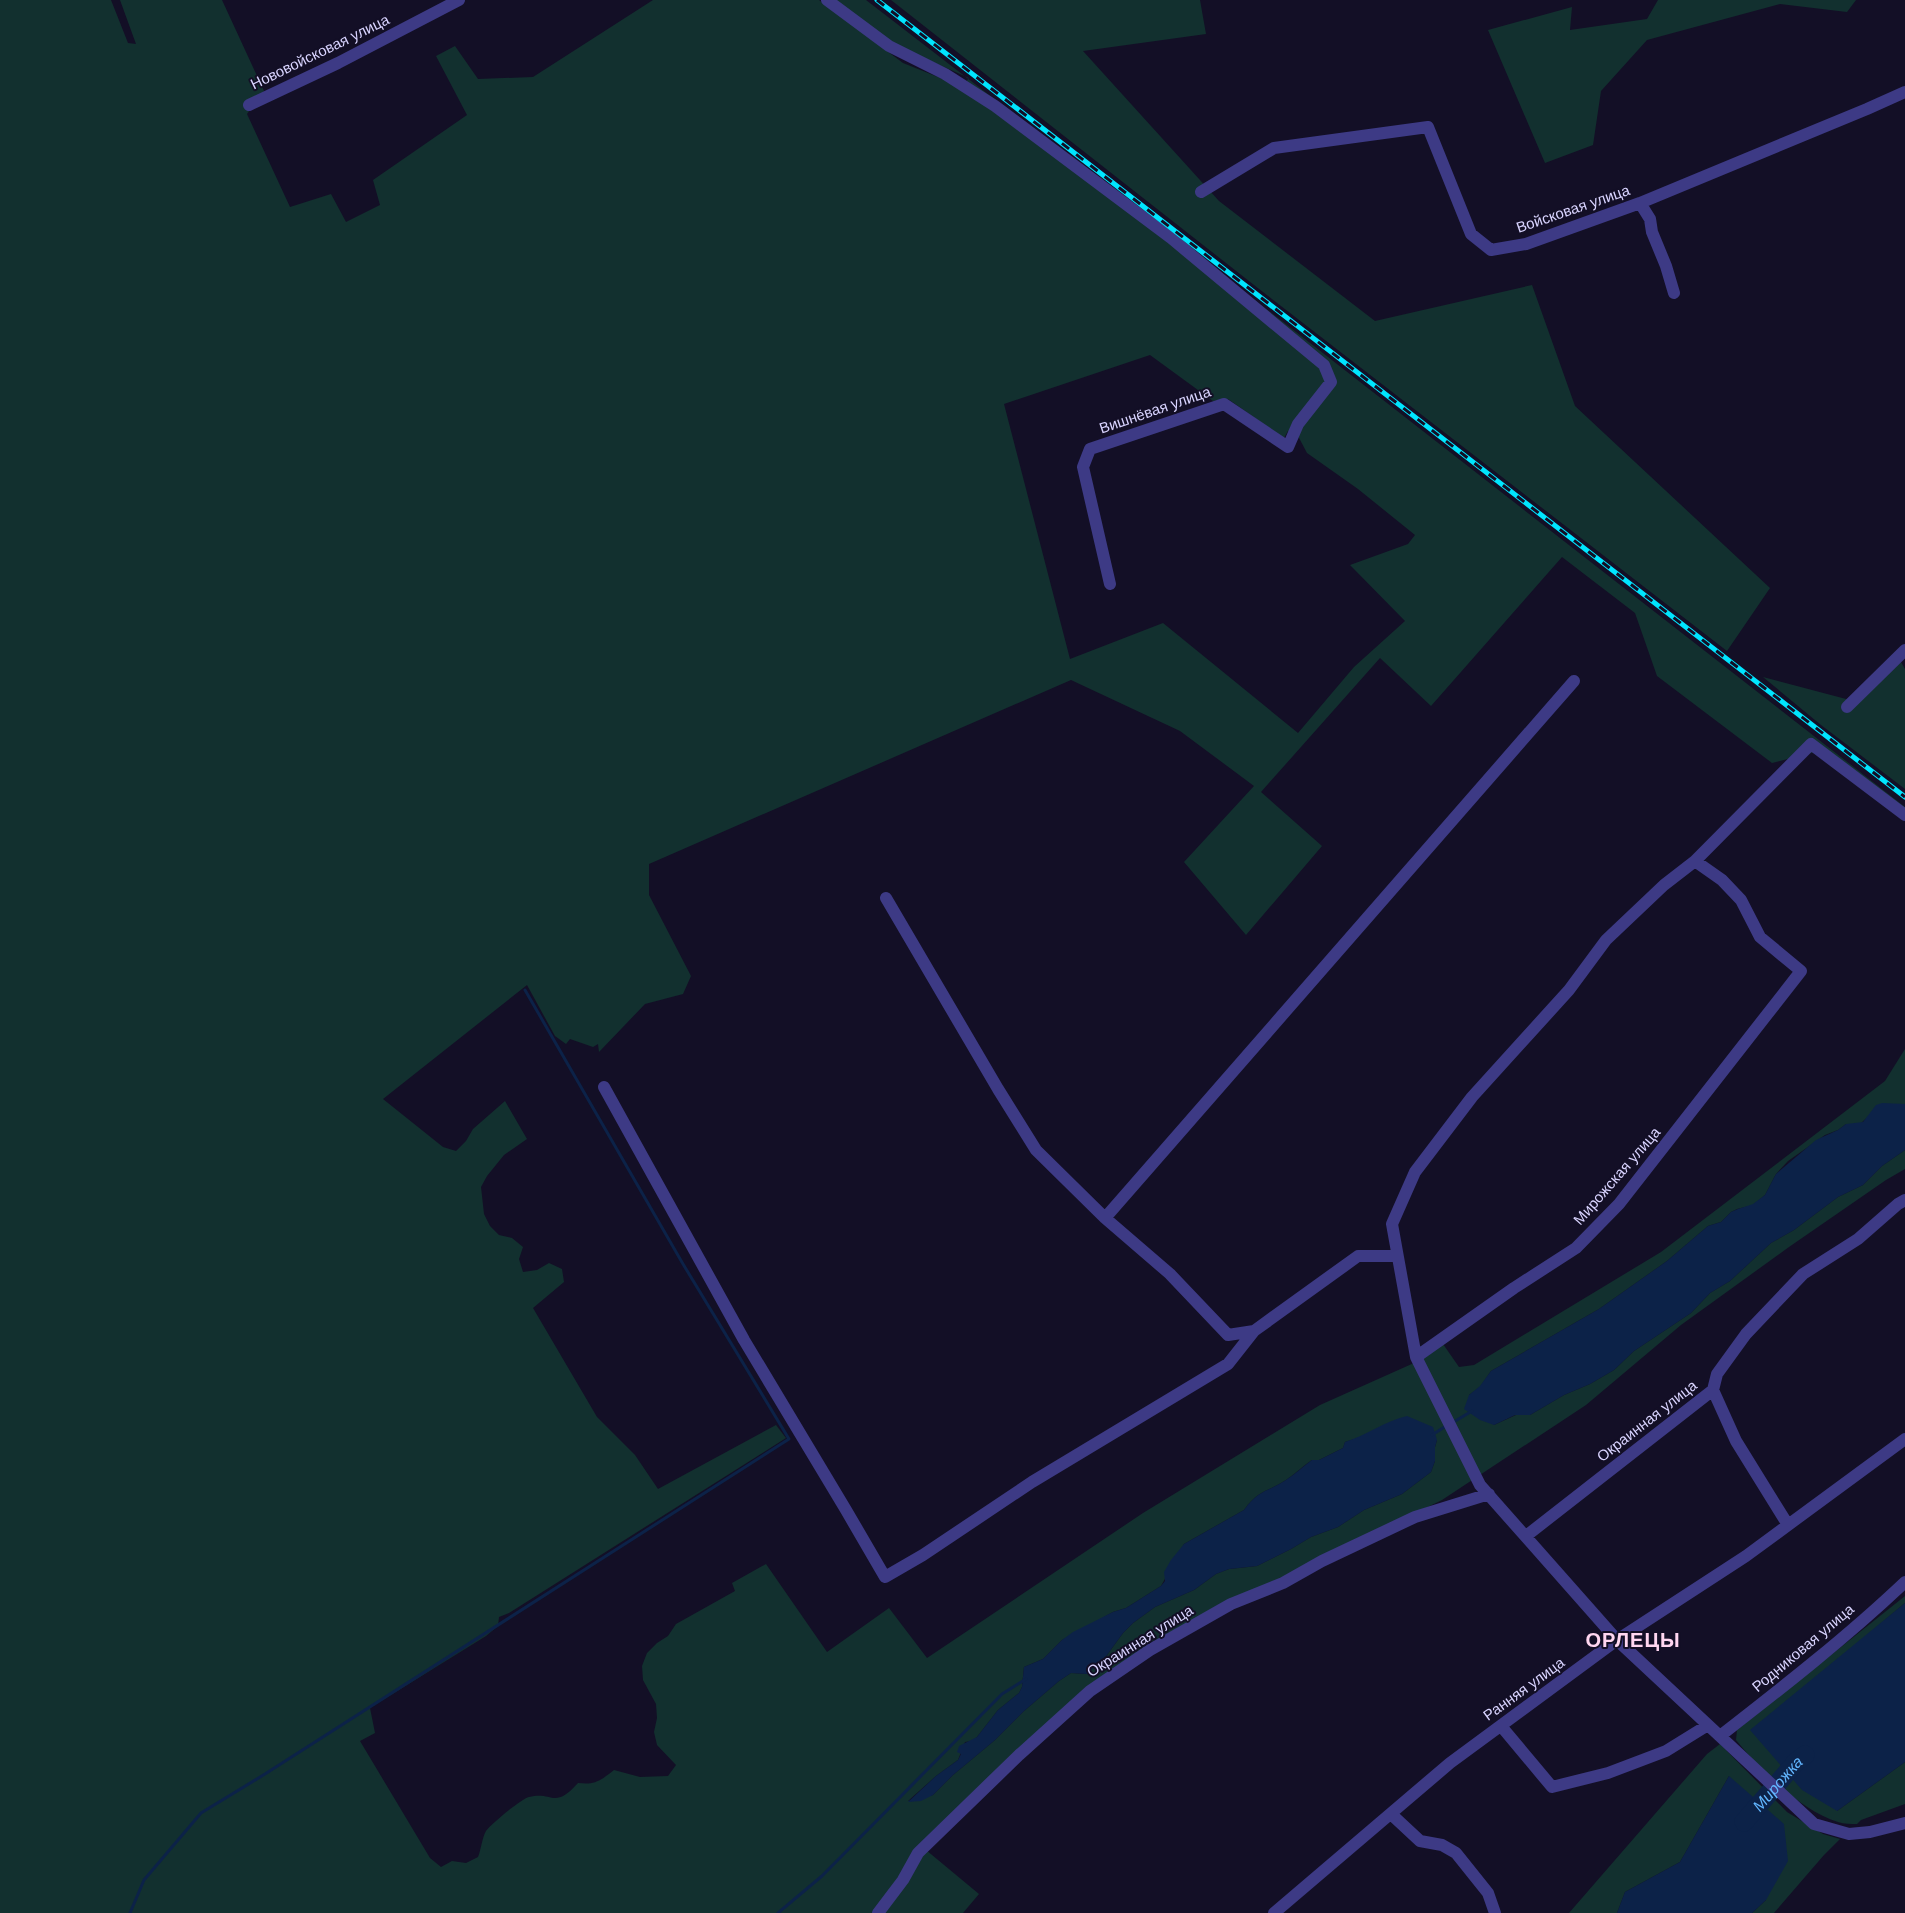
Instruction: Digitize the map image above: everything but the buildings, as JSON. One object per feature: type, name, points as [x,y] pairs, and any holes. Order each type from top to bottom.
[{"type":"street","name":"Нововойсковая улица","points":[[249,105],[338,63],[459,0]]},
{"type":"street","name":"Вишнёвая улица","points":[[827,0],[888,46],[946,74],[995,106],[1171,238],[1324,365],[1331,382],[1298,424],[1288,447],[1224,404],[1090,449],[1083,467],[1110,584]]},
{"type":"street","name":"Войсковая улица","points":[[1201,192],[1274,148],[1428,127],[1471,234],[1491,250],[1526,244],[1640,203],[1905,92]]},
{"type":"street","points":[[1640,203],[1650,219],[1652,232],[1666,266],[1674,293]]},
{"type":"street","points":[[1848,707],[1905,650]]},
{"type":"street","points":[[1105,1218],[1574,681]]},
{"type":"street","points":[[1905,815],[1811,744],[1695,861],[1664,886],[1606,940],[1569,990],[1472,1097],[1421,1164],[1415,1172],[1392,1224],[1416,1358],[1480,1485],[1617,1640],[1814,1824],[1849,1834],[1870,1832],[1905,1823]]},
{"type":"street","name":"Мирожская улица","points":[[1416,1358],[1514,1288],[1576,1248],[1619,1204],[1801,971],[1760,937],[1741,900],[1722,880],[1695,861]]},
{"type":"street","points":[[886,898],[998,1090],[1036,1150],[1105,1218],[1170,1274],[1228,1335],[1254,1331]]},
{"type":"street","points":[[604,1086],[744,1340],[885,1577],[923,1555],[1032,1482],[1228,1364],[1254,1331],[1358,1256],[1397,1256]]},
{"type":"street","name":"Окраинная улица","points":[[1526,1536],[1713,1390],[1717,1374],[1746,1334],[1803,1274],[1858,1239],[1905,1200]]},
{"type":"street","points":[[1713,1390],[1736,1441],[1788,1525]]},
{"type":"street","name":"Ранняя улица","points":[[1274,1913],[1450,1763],[1617,1640],[1746,1556],[1905,1439]]},
{"type":"street","name":"Окраинная улица","points":[[878,1913],[903,1880],[918,1853],[1019,1755],[1090,1691],[1150,1650],[1231,1604],[1283,1583],[1322,1561],[1415,1517],[1489,1494]]},
{"type":"street","name":"Родниковая улица","points":[[1720,1736],[1779,1690],[1880,1606],[1905,1582]]},
{"type":"street","points":[[1501,1726],[1552,1787],[1608,1773],[1666,1751],[1708,1725]]},
{"type":"street","points":[[1391,1814],[1420,1841],[1442,1845],[1456,1853],[1488,1893],[1496,1913]]},
{"type":"green space","points":[[0,0],[111,0],[128,43],[136,44],[120,0],[222,0],[264,91],[247,114],[290,207],[331,194],[346,222],[380,205],[373,180],[467,115],[436,56],[455,46],[478,79],[533,77],[653,0],[819,0],[903,63],[943,79],[960,89],[968,79],[1905,807],[1905,820],[1815,752],[1772,763],[1657,676],[1635,613],[1562,557],[1431,706],[1380,658],[1261,792],[1322,846],[1246,935],[1184,862],[1254,786],[1180,731],[1071,680],[649,864],[649,895],[691,976],[683,994],[645,1004],[599,1052],[598,1044],[593,1047],[570,1039],[566,1044],[555,1036],[527,985],[383,1099],[443,1147],[456,1151],[466,1141],[473,1129],[505,1101],[527,1139],[504,1155],[487,1176],[481,1187],[484,1214],[490,1226],[499,1235],[512,1238],[523,1247],[519,1259],[523,1272],[537,1270],[549,1263],[562,1269],[564,1282],[533,1308],[597,1417],[635,1455],[658,1489],[776,1425],[786,1438],[509,1613],[499,1617],[498,1626],[486,1636],[370,1708],[375,1733],[360,1741],[430,1858],[441,1867],[452,1861],[466,1863],[478,1857],[486,1831],[506,1812],[529,1797],[558,1798],[564,1796],[578,1783],[597,1781],[614,1770],[640,1777],[668,1776],[676,1765],[657,1745],[654,1732],[657,1718],[656,1704],[643,1680],[642,1666],[647,1653],[668,1636],[676,1624],[735,1591],[732,1583],[766,1564],[827,1652],[889,1608],[927,1658],[1143,1513],[1320,1405],[1414,1363],[1443,1344],[1459,1367],[1474,1365],[1661,1252],[1885,1081],[1905,1049],[1905,1104],[1895,1104],[1871,1114],[1860,1124],[1846,1124],[1838,1130],[1825,1135],[1788,1161],[1776,1174],[1765,1195],[1753,1205],[1737,1209],[1721,1222],[1708,1226],[1667,1261],[1599,1309],[1491,1371],[1480,1387],[1469,1395],[1494,1425],[1516,1415],[1530,1415],[1564,1395],[1590,1384],[1614,1370],[1634,1351],[1691,1313],[1710,1293],[1730,1281],[1771,1243],[1794,1230],[1838,1197],[1863,1185],[1882,1166],[1905,1150],[1905,1169],[1789,1247],[1681,1325],[1586,1405],[1442,1500],[1149,1643],[920,1845],[979,1894],[963,1913],[0,1913]],"holes":[[[1150,355],[1213,401],[1228,399],[1284,438],[1288,431],[1297,434],[1307,453],[1358,489],[1415,535],[1408,544],[1350,565],[1405,621],[1354,667],[1298,733],[1163,623],[1070,659],[1004,404]],[[1358,1438],[1437,1440],[1435,1461],[1431,1472],[1402,1494],[1364,1510],[1338,1527],[1311,1537],[1257,1566],[1229,1569],[1216,1574],[1194,1590],[1155,1607],[1133,1623],[1107,1655],[1087,1674],[1071,1673],[1059,1681],[933,1795],[908,1801],[936,1776],[958,1760],[965,1742],[972,1741],[977,1737],[998,1710],[1019,1693],[1022,1687],[1024,1667],[1043,1659],[1062,1640],[1113,1612],[1126,1608],[1161,1586],[1184,1544],[1244,1510],[1259,1494],[1280,1484],[1312,1460],[1319,1460],[1343,1448],[1345,1442]]]},
{"type":"green space","points":[[833,0],[866,0],[965,76],[890,43]]},
{"type":"green space","points":[[891,0],[1200,0],[1206,34],[1083,51],[1219,201],[1375,321],[1532,285],[1575,406],[1770,588],[1727,651],[1254,285]]},
{"type":"green space","points":[[1658,0],[1856,0],[1847,12],[1780,4],[1647,40],[1601,91],[1593,145],[1545,163],[1488,30],[1572,7],[1570,30],[1647,19]]},
{"type":"green space","points":[[1901,662],[1905,669],[1905,789],[1821,725],[1763,677],[1846,699],[1857,704]]},
{"type":"green space","points":[[1905,1596],[1905,1603],[1853,1647],[1837,1811],[1905,1762],[1905,1804],[1861,1820],[1857,1824],[1845,1824],[1810,1808],[1782,1788],[1736,1740],[1737,1730]]},
{"type":"green space","points":[[1720,1744],[1787,1812],[1823,1834],[1840,1839],[1774,1913],[1752,1913],[1766,1900],[1729,1776],[1680,1862],[1625,1892],[1617,1913],[1569,1913],[1707,1754]]},
{"type":"water","points":[[1882,1103],[1905,1104],[1905,1150],[1882,1166],[1863,1185],[1838,1197],[1794,1230],[1771,1243],[1730,1281],[1710,1293],[1691,1313],[1634,1351],[1614,1370],[1590,1384],[1564,1395],[1530,1415],[1515,1415],[1494,1425],[1480,1420],[1464,1409],[1469,1395],[1480,1386],[1491,1371],[1599,1309],[1667,1261],[1708,1226],[1721,1222],[1731,1212],[1753,1204],[1765,1195],[1776,1174],[1816,1140],[1838,1130],[1846,1124],[1863,1122],[1876,1105]]},
{"type":"water","points":[[1407,1416],[1433,1427],[1437,1440],[1435,1461],[1431,1472],[1402,1494],[1364,1510],[1338,1527],[1311,1537],[1257,1566],[1229,1569],[1216,1574],[1194,1590],[1155,1607],[1133,1623],[1107,1655],[1087,1674],[1071,1673],[1059,1681],[933,1795],[921,1801],[908,1802],[936,1776],[958,1760],[961,1754],[957,1752],[959,1746],[977,1737],[998,1710],[1019,1693],[1022,1687],[1024,1667],[1043,1659],[1073,1632],[1113,1612],[1126,1608],[1161,1586],[1165,1581],[1164,1572],[1184,1544],[1244,1510],[1259,1494],[1280,1484],[1312,1460],[1319,1460],[1343,1448],[1345,1442],[1391,1421]]},
{"type":"water","points":[[1905,1603],[1905,1762],[1837,1811],[1802,1790],[1750,1730]]},
{"type":"water","points":[[1729,1776],[1784,1824],[1788,1861],[1766,1900],[1752,1913],[1617,1913],[1625,1892],[1680,1862]]},
{"type":"waterway","points":[[130,1913],[144,1880],[201,1813],[789,1439],[683,1264],[525,990]]},
{"type":"waterway","points":[[1452,1423],[1472,1411]]},
{"type":"waterway","points":[[1432,1435],[1446,1426]]},
{"type":"waterway","points":[[778,1913],[822,1876],[1002,1694],[1026,1679]]},
{"type":"waterway","name":"Мирожка","points":[[1744,1822],[1796,1762],[1805,1755]]},
{"type":"railway","points":[[877,0],[1905,797]]},
{"type":"district","name":"ОРЛЕЦЫ","points":[[1633,1640]]}]
